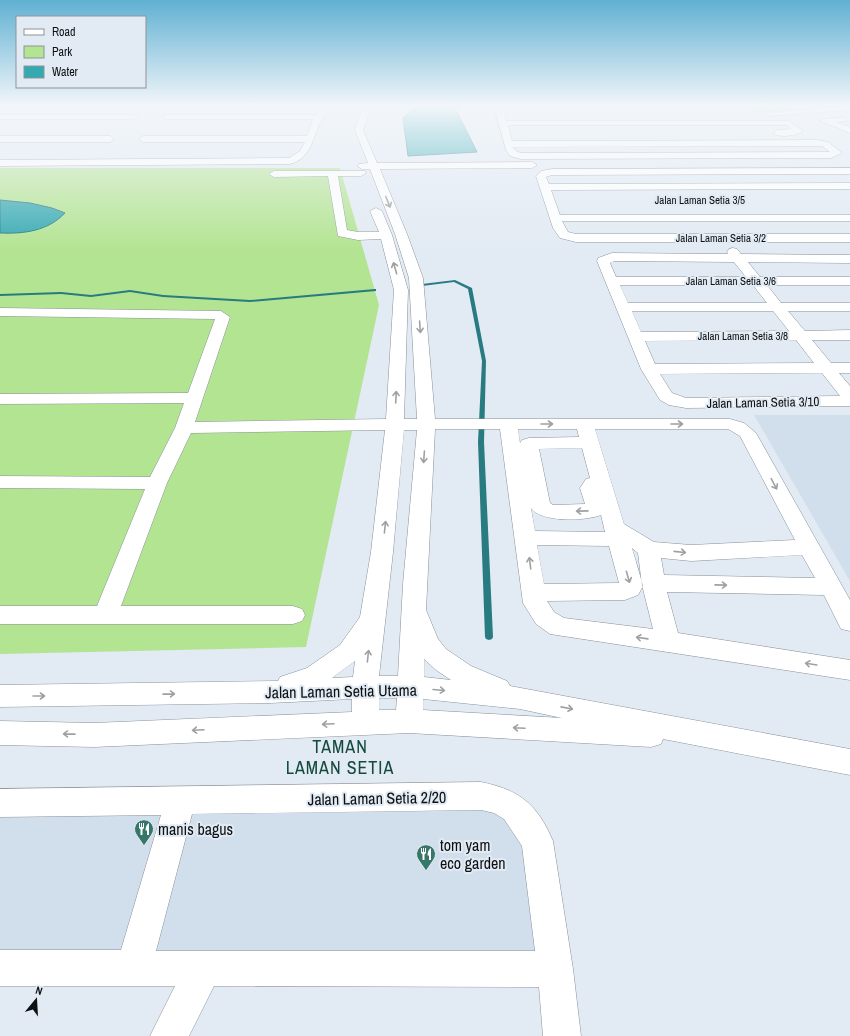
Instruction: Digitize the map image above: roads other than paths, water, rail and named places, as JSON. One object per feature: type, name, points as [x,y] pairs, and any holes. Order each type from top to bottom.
[{"type":"street","points":[[0,163],[290,161],[300,158],[302,154]]},
{"type":"street","points":[[361,154],[416,278],[426,424],[415,584],[409,721]]},
{"type":"street","points":[[364,154],[401,290],[395,425],[382,552],[372,620],[365,687],[366,722]]},
{"type":"street","points":[[514,154],[527,156],[833,154]]},
{"type":"street","points":[[260,174],[332,173],[366,165],[418,166],[850,163]]},
{"type":"street","points":[[791,171],[820,195]]},
{"type":"street","points":[[849,219],[556,218],[554,200],[545,187],[541,176],[552,172],[850,171]]},
{"type":"street","points":[[670,172],[709,218],[722,238],[850,397]]},
{"type":"street","points":[[332,173],[342,234],[358,236],[386,235]]},
{"type":"street","points":[[545,187],[689,196],[811,187],[850,186]]},
{"type":"street","points":[[836,209],[849,219]]},
{"type":"street","name":"Jalan Laman Setia 3/2","points":[[556,218],[559,228],[564,235],[576,238],[850,238]]},
{"type":"street","points":[[850,259],[612,257],[603,261],[613,281],[622,307],[637,337],[649,368],[850,368]]},
{"type":"street","name":"Jalan Laman Setia 3/6","points":[[613,281],[850,281]]},
{"type":"street","points":[[622,307],[850,307]]},
{"type":"street","points":[[0,312],[220,315],[223,317],[184,428],[157,483],[105,616]]},
{"type":"street","name":"Jalan Laman Setia 3/8","points":[[637,337],[850,335]]},
{"type":"street","name":"Jalan Laman Setia 3/10","points":[[649,368],[666,396],[675,401],[686,403],[850,401]]},
{"type":"street","points":[[0,399],[194,398]]},
{"type":"street","points":[[501,424],[540,506],[549,512],[593,511],[596,508],[590,488],[600,474]]},
{"type":"street","points":[[184,428],[501,424],[587,433]]},
{"type":"street","points":[[850,622],[747,434],[738,427],[730,424],[587,433],[529,444],[525,476],[526,538],[535,603],[545,618],[558,627],[668,641],[850,670]]},
{"type":"street","points":[[533,593],[630,590],[631,586],[587,433]]},
{"type":"street","points":[[0,482],[157,483]]},
{"type":"street","points":[[526,538],[616,533],[649,549],[691,553],[808,547]]},
{"type":"street","points":[[649,549],[654,585],[668,641]]},
{"type":"street","points":[[654,585],[671,583],[831,587]]},
{"type":"street","points":[[415,584],[416,614],[430,648],[445,663],[480,683],[520,698]]},
{"type":"street","points":[[0,616],[293,615]]},
{"type":"street","points":[[270,692],[316,675],[349,652],[372,620]]},
{"type":"street","name":"Jalan Laman Setia Utama","points":[[0,696],[127,696],[270,692],[365,687],[410,687],[520,698],[725,740],[850,762]]},
{"type":"street","name":"Jalan Laman Setia Utama","points":[[0,733],[94,735],[409,721],[725,740]]},
{"type":"street","name":"Jalan Laman Setia 2/20","points":[[0,803],[481,796],[500,800],[515,810],[537,841],[555,969],[562,1036]]},
{"type":"street","points":[[134,968],[180,800]]},
{"type":"street","points":[[0,968],[555,969]]},
{"type":"street","points":[[169,1036],[204,968]]},
{"type":"water","points":[[408,154],[437,154],[408,156]]},
{"type":"water","points":[[0,200],[30,203],[52,208],[65,213],[51,224],[43,228],[27,232],[0,233]]},
{"type":"waterway","points":[[422,285],[455,281],[470,288],[484,361],[481,442],[489,637]]},
{"type":"waterway","points":[[0,295],[61,293],[91,296],[130,291],[163,296],[250,301],[375,290]]},
{"type":"place","name":"manis bagus","points":[[144,846]]},
{"type":"place","name":"tom yam eco garden","points":[[426,871]]},
{"type":"district","name":"TAMAN LAMAN SETIA","points":[[340,757]]}]
